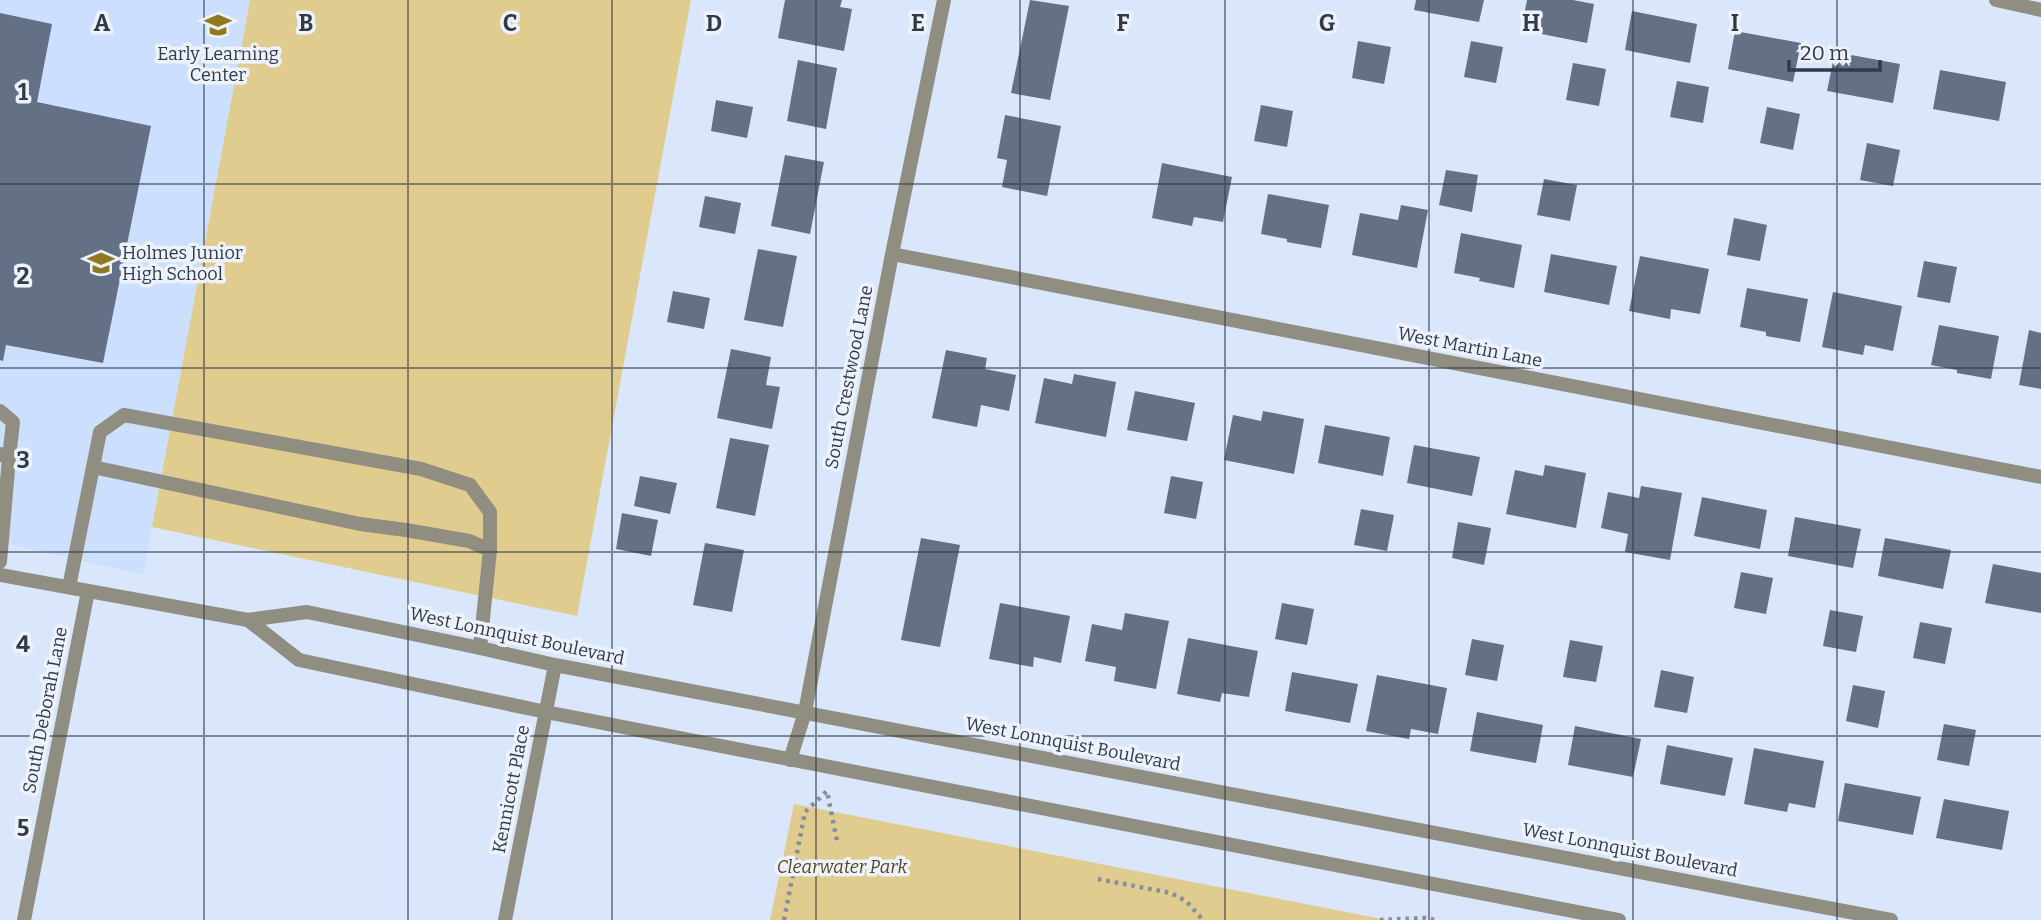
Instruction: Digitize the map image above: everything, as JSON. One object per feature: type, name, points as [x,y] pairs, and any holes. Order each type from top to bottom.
[{"type":"street","name":"South Crestwood Lane","points":[[790,760],[804,712],[944,0]]},
{"type":"street","points":[[1996,0],[2041,10]]},
{"type":"street","name":"West Martin Lane","points":[[892,254],[2041,477]]},
{"type":"street","points":[[0,411],[13,422],[5,456],[0,562]]},
{"type":"street","points":[[69,587],[100,432],[124,415],[421,469],[470,485],[490,512],[490,550],[480,648]]},
{"type":"street","points":[[93,467],[360,524],[469,541],[490,550]]},
{"type":"street","name":"West Lonnquist Boulevard","points":[[0,575],[248,620],[307,612],[555,665],[1891,920]]},
{"type":"street","name":"South Deborah Lane","points":[[24,920],[88,591]]},
{"type":"street","name":"West Lonnquist Boulevard","points":[[248,620],[299,660],[546,712],[1619,920]]},
{"type":"street","name":"Kennicott Place","points":[[505,920],[555,665]]},
{"type":"path","points":[[784,920],[805,812],[827,791],[837,841]]},
{"type":"path","points":[[1098,879],[1171,893],[1186,901],[1203,920]]},
{"type":"path","points":[[1380,920],[1436,920]]},
{"type":"shaded area","name":"Holmes Junior High School","points":[[0,0],[250,0],[143,575],[0,542]]},
{"type":"green space","points":[[250,0],[691,0],[577,616],[152,527]]},
{"type":"green space","name":"Clearwater Park","points":[[794,804],[1387,920],[770,920]]},
{"type":"building","points":[[785,0],[842,0],[840,7],[852,9],[844,51],[778,38]]},
{"type":"building","points":[[1030,0],[1069,6],[1050,100],[1011,93]]},
{"type":"building","points":[[1416,0],[1484,0],[1479,22],[1414,10]]},
{"type":"building","points":[[1527,0],[1573,0],[1594,4],[1587,43],[1521,30]]},
{"type":"building","points":[[1632,11],[1697,24],[1690,63],[1625,50]]},
{"type":"building","points":[[0,13],[52,24],[37,102],[151,126],[103,363],[6,345],[3,361],[0,360]]},
{"type":"building","points":[[1735,31],[1801,43],[1793,82],[1728,69]]},
{"type":"building","points":[[1358,41],[1391,47],[1384,84],[1352,78]]},
{"type":"building","points":[[1471,41],[1503,47],[1496,83],[1464,77]]},
{"type":"building","points":[[1835,52],[1900,64],[1893,103],[1827,91]]},
{"type":"building","points":[[798,60],[837,68],[826,129],[787,121]]},
{"type":"building","points":[[1573,63],[1606,69],[1599,106],[1566,100]]},
{"type":"building","points":[[1940,70],[2006,82],[1999,121],[1933,109]]},
{"type":"building","points":[[1677,81],[1709,87],[1703,123],[1670,117]]},
{"type":"building","points":[[716,100],[753,107],[747,138],[711,131]]},
{"type":"building","points":[[1261,105],[1293,111],[1287,147],[1254,141]]},
{"type":"building","points":[[1767,107],[1800,114],[1793,150],[1760,143]]},
{"type":"building","points":[[1005,115],[1061,126],[1047,196],[1002,187],[1007,160],[997,158]]},
{"type":"building","points":[[1867,143],[1900,150],[1893,186],[1860,180]]},
{"type":"building","points":[[785,155],[824,162],[810,234],[771,226]]},
{"type":"building","points":[[1162,163],[1232,177],[1223,222],[1194,217],[1192,226],[1152,218]]},
{"type":"building","points":[[1446,170],[1478,175],[1472,212],[1439,205]]},
{"type":"building","points":[[1544,179],[1577,185],[1570,221],[1537,215]]},
{"type":"building","points":[[1268,194],[1329,205],[1321,248],[1261,234]]},
{"type":"building","points":[[705,196],[741,203],[735,234],[699,227]]},
{"type":"building","points":[[1401,205],[1428,210],[1417,268],[1352,255],[1360,213],[1398,220]]},
{"type":"building","points":[[1734,218],[1767,225],[1760,261],[1727,255]]},
{"type":"building","points":[[1461,233],[1522,245],[1514,288],[1454,273]]},
{"type":"building","points":[[758,249],[797,256],[783,327],[744,320]]},
{"type":"building","points":[[1551,254],[1617,266],[1609,305],[1544,292]]},
{"type":"building","points":[[1640,256],[1709,269],[1700,314],[1671,309],[1670,319],[1629,311]]},
{"type":"building","points":[[1924,261],[1957,267],[1950,303],[1917,297]]},
{"type":"building","points":[[1747,288],[1808,299],[1800,342],[1766,336],[1766,332],[1740,327]]},
{"type":"building","points":[[673,291],[710,298],[704,329],[667,322]]},
{"type":"building","points":[[1833,292],[1902,306],[1893,351],[1865,345],[1863,355],[1822,347]]},
{"type":"building","points":[[1939,325],[1999,336],[1991,379],[1931,365]]},
{"type":"building","points":[[2029,330],[2041,333],[2041,389],[2019,385]]},
{"type":"building","points":[[731,349],[771,357],[766,385],[780,387],[772,429],[717,418]]},
{"type":"building","points":[[946,350],[987,358],[985,369],[1016,375],[1009,411],[981,405],[977,427],[932,418]]},
{"type":"building","points":[[1074,374],[1116,382],[1106,437],[1035,423],[1044,378],[1072,384]]},
{"type":"building","points":[[1135,391],[1195,403],[1187,441],[1127,430]]},
{"type":"building","points":[[1263,411],[1304,419],[1294,474],[1224,460],[1233,415],[1261,421]]},
{"type":"building","points":[[1325,425],[1390,437],[1383,476],[1318,463]]},
{"type":"building","points":[[730,438],[769,445],[755,516],[716,508]]},
{"type":"building","points":[[1414,445],[1480,457],[1472,496],[1407,483]]},
{"type":"building","points":[[1545,465],[1586,473],[1576,528],[1506,514],[1515,470],[1543,476]]},
{"type":"building","points":[[640,476],[677,483],[670,514],[634,506]]},
{"type":"building","points":[[1171,476],[1203,482],[1196,519],[1164,513]]},
{"type":"building","points":[[1641,486],[1682,493],[1670,560],[1625,552],[1628,534],[1601,528],[1608,492],[1639,498]]},
{"type":"building","points":[[1702,497],[1767,510],[1760,549],[1694,536]]},
{"type":"building","points":[[1361,509],[1394,515],[1387,551],[1354,545]]},
{"type":"building","points":[[622,513],[658,520],[651,556],[616,549]]},
{"type":"building","points":[[1795,517],[1861,529],[1853,568],[1788,556]]},
{"type":"building","points":[[1458,522],[1491,528],[1484,565],[1452,558]]},
{"type":"building","points":[[921,538],[960,545],[940,647],[901,640]]},
{"type":"building","points":[[1885,538],[1951,550],[1943,589],[1878,576]]},
{"type":"building","points":[[705,543],[744,550],[732,612],[693,605]]},
{"type":"building","points":[[1993,564],[2041,573],[2041,613],[1985,603]]},
{"type":"building","points":[[1741,572],[1773,578],[1766,614],[1734,608]]},
{"type":"building","points":[[1000,603],[1070,616],[1061,663],[1034,657],[1033,667],[989,659]]},
{"type":"building","points":[[1282,603],[1314,609],[1307,645],[1275,639]]},
{"type":"building","points":[[1830,610],[1863,616],[1856,652],[1823,646]]},
{"type":"building","points":[[1125,613],[1169,621],[1156,689],[1114,681],[1116,667],[1085,661],[1092,624],[1122,630]]},
{"type":"building","points":[[1920,622],[1952,628],[1945,664],[1913,658]]},
{"type":"building","points":[[1188,638],[1258,651],[1249,697],[1222,693],[1220,702],[1177,694]]},
{"type":"building","points":[[1472,639],[1504,645],[1497,681],[1465,675]]},
{"type":"building","points":[[1570,640],[1603,646],[1596,682],[1563,677]]},
{"type":"building","points":[[1661,670],[1694,677],[1687,713],[1654,707]]},
{"type":"building","points":[[1292,672],[1358,684],[1350,723],[1285,711]]},
{"type":"building","points":[[1377,675],[1447,688],[1438,734],[1411,729],[1409,739],[1366,731]]},
{"type":"building","points":[[1853,685],[1885,691],[1878,728],[1846,721]]},
{"type":"building","points":[[1477,712],[1543,725],[1536,763],[1470,751]]},
{"type":"building","points":[[1944,724],[1976,730],[1969,766],[1937,760]]},
{"type":"building","points":[[1575,726],[1641,739],[1633,777],[1568,765]]},
{"type":"building","points":[[1667,745],[1733,758],[1725,796],[1660,784]]},
{"type":"building","points":[[1754,748],[1824,761],[1815,808],[1789,803],[1787,812],[1744,804]]},
{"type":"building","points":[[1845,783],[1921,797],[1913,835],[1838,821]]},
{"type":"building","points":[[1944,799],[2009,811],[2002,850],[1936,838]]},
{"type":"place","name":"Early Learning Center","points":[[218,25]]},
{"type":"place","name":"Holmes Junior High School","points":[[101,263]]}]
